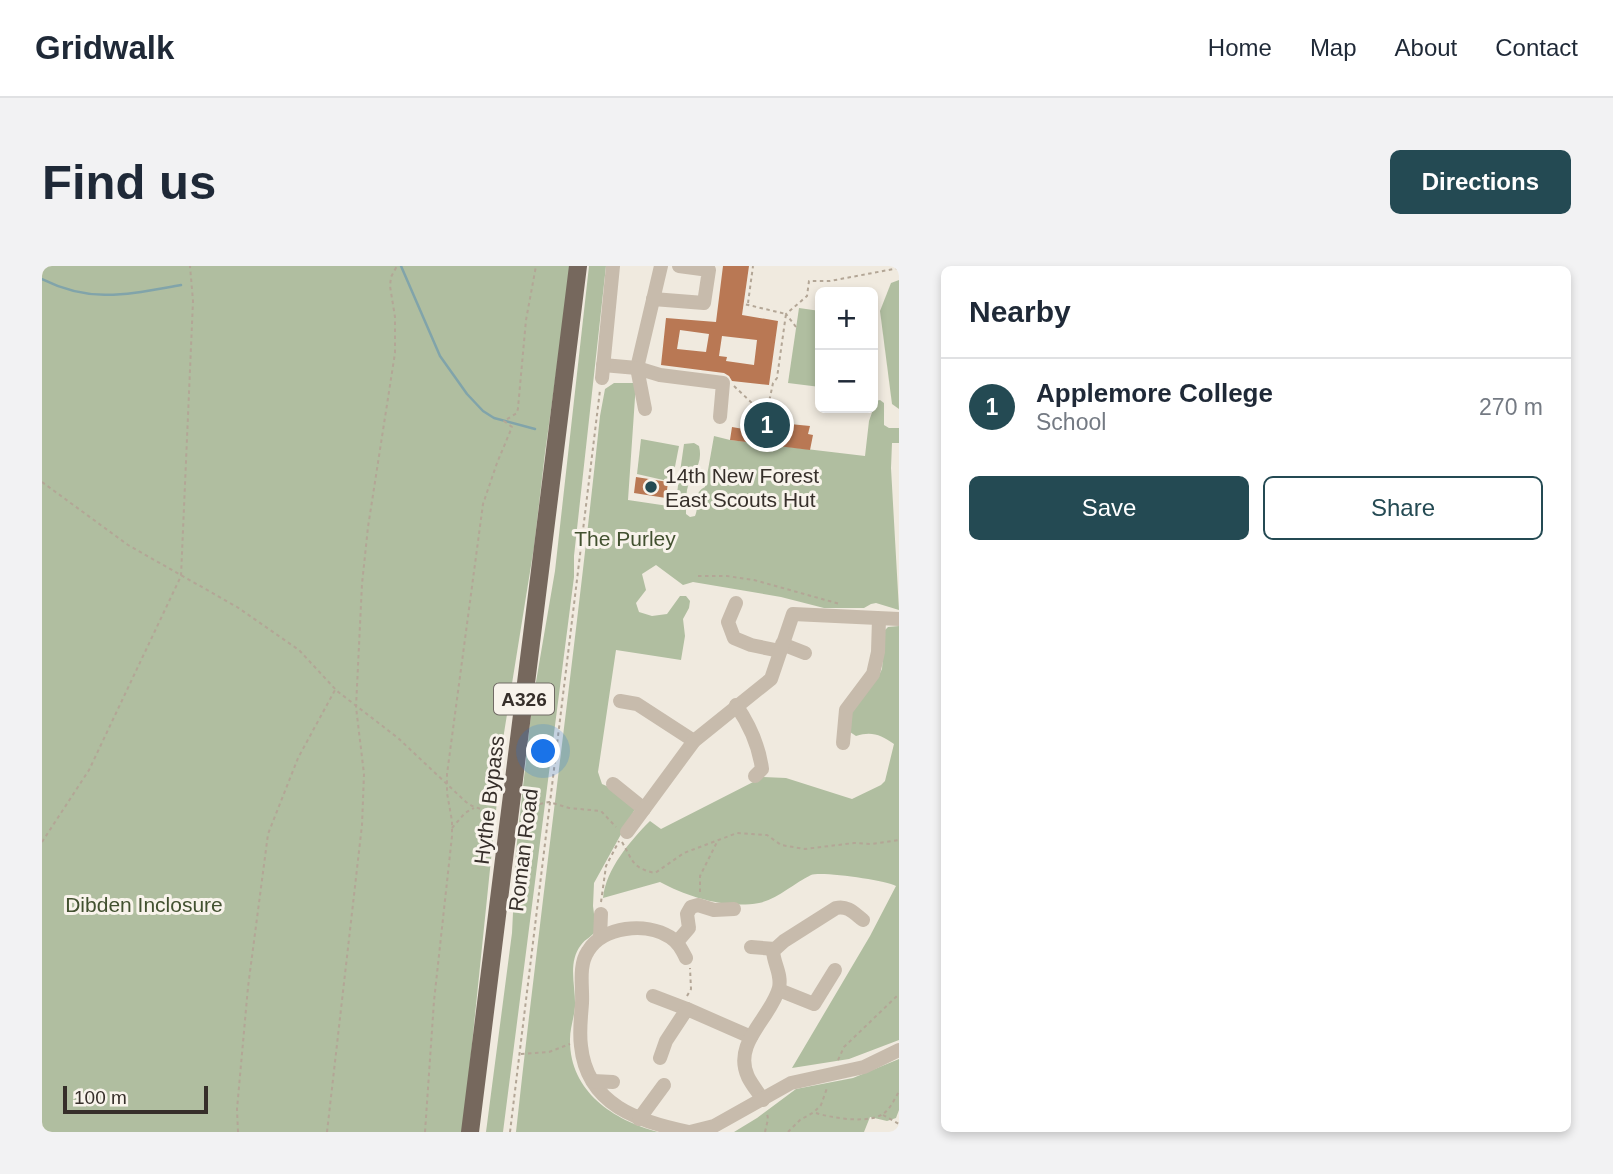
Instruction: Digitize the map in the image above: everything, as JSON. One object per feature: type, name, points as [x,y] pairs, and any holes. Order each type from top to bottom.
[{"type":"main road","name":"Hythe Bypass","points":[[470,1132],[578,266]]},
{"type":"street","points":[[613,266],[602,371],[637,368],[660,375],[723,383],[720,417]]},
{"type":"street","points":[[645,409],[637,368],[661,266]]},
{"type":"street","points":[[653,299],[704,303],[709,270],[679,266]]},
{"type":"street","points":[[736,603],[729,622],[734,638],[751,645],[805,653]]},
{"type":"street","points":[[624,836],[694,741],[771,679],[793,614],[899,619]]},
{"type":"street","points":[[843,743],[846,710],[873,674],[879,619]]},
{"type":"street","points":[[715,632],[732,631]]},
{"type":"street","points":[[620,701],[638,704],[694,741]]},
{"type":"street","points":[[736,705],[753,735],[761,758],[762,769],[755,776]]},
{"type":"street","points":[[613,784],[644,809]]},
{"type":"street","points":[[677,942],[689,928],[688,911],[691,907],[698,905],[714,910],[734,909]]},
{"type":"street","points":[[751,947],[775,949],[830,911],[842,907],[863,920]]},
{"type":"street","points":[[601,914],[600,937],[583,959],[580,1040],[587,1071],[593,1081],[613,1104],[639,1119],[689,1132],[714,1126],[791,1083],[864,1067],[899,1049]]},
{"type":"street","points":[[600,937],[623,930],[648,930],[677,942],[686,958]]},
{"type":"street","points":[[763,1100],[746,1072],[745,1054],[751,1037],[779,990],[780,976],[774,957],[775,949]]},
{"type":"street","points":[[779,990],[814,1004],[835,970]]},
{"type":"street","points":[[653,996],[751,1037]]},
{"type":"street","points":[[660,1058],[684,1007]]},
{"type":"street","points":[[593,1081],[613,1082]]},
{"type":"street","points":[[639,1119],[664,1085]]},
{"type":"path","points":[[42,842],[89,770],[181,576],[193,301],[190,266]]},
{"type":"path","points":[[327,1132],[362,825],[364,774],[356,707],[363,572],[395,352],[390,286],[397,266]]},
{"type":"path","points":[[425,1132],[434,1001],[452,829],[447,782],[483,504],[492,474],[512,427],[504,421],[517,413],[526,320],[536,266]]},
{"type":"path","points":[[748,305],[753,266]]},
{"type":"path","points":[[723,383],[736,387],[754,405],[768,407],[773,383],[777,379],[786,314],[807,296],[809,281],[830,281],[899,268]]},
{"type":"path","points":[[744,304],[786,314],[796,327]]},
{"type":"path","name":"Roman Road","points":[[510,1132],[602,371]]},
{"type":"path","points":[[42,482],[128,545],[237,607],[284,638],[307,657],[335,689],[398,738],[466,802],[484,809]]},
{"type":"path","points":[[698,576],[754,580],[847,605]]},
{"type":"path","points":[[238,1132],[237,1109],[248,987],[268,834],[298,758],[335,689]]},
{"type":"path","points":[[510,815],[525,807],[550,803],[601,811],[624,836],[633,864],[655,873],[684,853],[737,833],[767,835],[781,845],[805,849],[899,840]]},
{"type":"path","points":[[452,829],[465,813],[476,807]]},
{"type":"path","points":[[601,914],[601,895],[607,866],[624,836]]},
{"type":"path","points":[[698,905],[700,876],[718,841]]},
{"type":"path","points":[[684,1007],[691,989],[690,968],[686,958]]},
{"type":"path","points":[[788,1132],[800,1119],[821,1105],[844,1047],[899,994]]},
{"type":"path","points":[[520,1054],[549,1052],[580,1040]]},
{"type":"path","points":[[814,1112],[838,1119],[872,1118],[882,1115],[899,1091]]},
{"type":"path","points":[[763,1100],[768,1119],[765,1132]]},
{"type":"path","points":[[882,1115],[899,1124]]},
{"type":"green space","name":"Dibden Inclosure","points":[[42,266],[571,266],[534,547],[504,733],[463,1132],[42,1132]]},
{"type":"green space","points":[[589,266],[606,266],[574,556],[574,577],[503,1132],[486,1132],[512,933],[516,851],[532,705],[555,571]]},
{"type":"green space","points":[[899,280],[899,409],[892,404],[880,311],[891,283]]},
{"type":"green space","points":[[799,308],[815,310],[815,386],[788,383]]},
{"type":"green space","name":"The Purley","points":[[614,383],[636,383],[628,500],[675,507],[684,444],[694,443],[699,446],[700,459],[687,490],[686,514],[690,517],[695,516],[697,496],[705,487],[714,436],[865,456],[872,413],[878,413],[878,400],[884,403],[884,425],[899,428],[899,443],[892,443],[891,468],[899,610],[876,603],[864,608],[824,608],[781,597],[693,582],[683,585],[656,565],[642,574],[646,590],[636,603],[639,612],[652,616],[667,614],[680,596],[686,596],[690,601],[683,619],[685,636],[681,660],[616,650],[598,772],[602,784],[620,792],[635,809],[594,883],[596,930],[584,941],[574,959],[575,1007],[570,1039],[577,1074],[597,1100],[625,1120],[658,1132],[516,1132],[600,416],[605,389]]},
{"type":"green space","points":[[641,439],[679,446],[672,482],[637,474]]},
{"type":"green space","points":[[899,626],[899,1040],[849,1059],[792,1068],[870,936],[896,886],[867,879],[817,874],[766,901],[746,904],[708,900],[660,882],[603,898],[605,887],[620,856],[650,821],[661,829],[763,777],[786,778],[852,799],[881,785],[885,781],[894,744],[876,735],[856,736],[850,732],[850,713],[882,669],[885,630]]},
{"type":"green space","points":[[899,1059],[899,1110],[896,1118],[887,1121],[870,1117],[864,1132],[734,1132],[796,1089],[853,1078]]},
{"type":"building","points":[[723,266],[749,266],[742,315],[778,321],[769,385],[732,381],[724,373],[661,365],[666,318],[716,322]],"holes":[[[680,330],[709,334],[706,352],[677,349]],[[722,336],[757,340],[754,365],[726,361],[727,357],[719,356]]]},
{"type":"building","points":[[750,420],[810,426],[808,434],[813,435],[810,450],[730,440],[732,427],[749,430]]},
{"type":"building","name":"14th New Forest East Scouts Hut","points":[[636,477],[668,482],[666,498],[634,493]]},
{"type":"waterway","points":[[401,266],[440,356],[467,394],[494,418],[535,429]]},
{"type":"waterway","points":[[42,279],[78,292],[111,295],[181,285]]},
{"type":"place","name":"Applemore College","points":[[767,425]]},
{"type":"place","name":"14th New Forest East Scouts Hut","points":[[651,487]]}]
